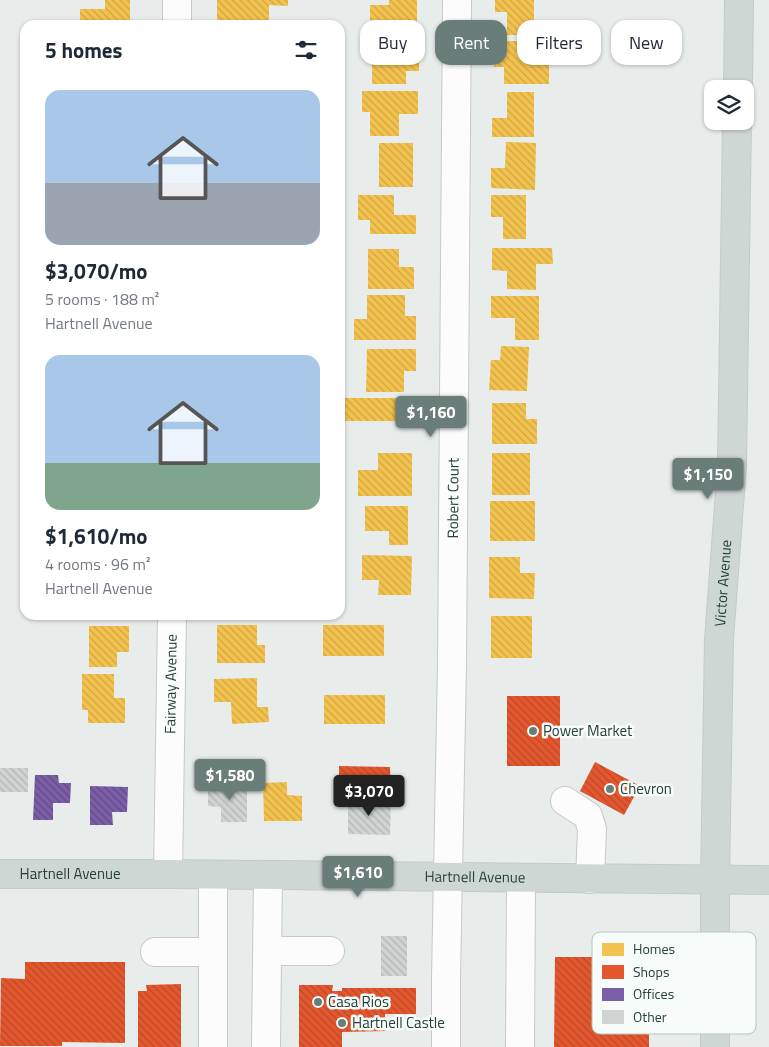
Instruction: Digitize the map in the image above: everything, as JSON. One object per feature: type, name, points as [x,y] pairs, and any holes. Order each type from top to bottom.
[{"type":"main road","points":[[738,0],[738,80]]},
{"type":"main road","name":"Victor Avenue","points":[[715,932],[719,639],[732,466],[737,130]]},
{"type":"main road","name":"Hartnell Avenue","points":[[0,874],[769,880]]},
{"type":"main road","name":"Victor Avenue","points":[[715,1034],[715,1047]]},
{"type":"street","points":[[177,0],[177,20]]},
{"type":"street","name":"Robert Court","points":[[446,1047],[447,877],[452,664],[457,0]]},
{"type":"street","name":"Fairway Avenue","points":[[168,874],[172,620]]},
{"type":"street","points":[[565,801],[588,816],[592,829],[590,879]]},
{"type":"street","points":[[213,875],[213,1047]]},
{"type":"street","points":[[266,1047],[268,875]]},
{"type":"street","points":[[520,878],[520,1047]]},
{"type":"street","points":[[268,951],[330,951]]},
{"type":"street","points":[[154,952],[213,952]]},
{"type":"building: Homes","points":[[105,0],[130,0],[130,20],[80,20],[80,9],[105,9]]},
{"type":"building: Homes","points":[[217,0],[288,0],[288,6],[269,5],[269,20],[217,20]]},
{"type":"building: Homes","points":[[389,0],[417,0],[417,20],[370,20],[370,5],[389,5]]},
{"type":"building: Homes","points":[[495,0],[534,0],[534,20],[517,20],[517,35],[507,35],[507,12],[495,12]]},
{"type":"building: Homes","points":[[507,41],[517,41],[517,65],[549,65],[549,84],[504,84],[504,67],[494,67],[494,65],[507,65]]},
{"type":"building: Homes","points":[[372,65],[419,65],[419,71],[406,71],[406,84],[372,84]]},
{"type":"building: Homes","points":[[362,91],[418,91],[418,114],[399,114],[399,136],[370,136],[370,112],[362,112]]},
{"type":"building: Homes","points":[[507,92],[534,92],[534,137],[492,137],[492,118],[507,118]]},
{"type":"building: Homes","points":[[506,142],[536,143],[535,190],[491,188],[491,168],[505,168]]},
{"type":"building: Homes","points":[[379,143],[413,143],[413,187],[379,187]]},
{"type":"building: Homes","points":[[358,195],[394,195],[394,215],[416,215],[416,234],[370,234],[370,220],[358,220]]},
{"type":"building: Homes","points":[[491,195],[526,195],[526,239],[503,239],[503,217],[491,217]]},
{"type":"building: Homes","points":[[492,248],[552,248],[553,264],[536,264],[536,290],[507,289],[507,271],[492,270]]},
{"type":"building: Homes","points":[[368,249],[399,249],[399,267],[414,267],[414,289],[368,289]]},
{"type":"building: Homes","points":[[367,295],[405,295],[405,316],[416,316],[416,340],[354,340],[354,319],[367,319]]},
{"type":"building: Homes","points":[[491,296],[539,296],[539,340],[515,340],[515,318],[491,318]]},
{"type":"building: Homes","points":[[501,346],[529,347],[527,391],[489,390],[491,360],[500,360]]},
{"type":"building: Homes","points":[[367,349],[416,349],[416,371],[404,371],[404,392],[366,392]]},
{"type":"building: Homes","points":[[345,398],[404,398],[404,421],[345,421]]},
{"type":"building: Homes","points":[[492,403],[526,403],[526,419],[537,419],[537,444],[492,444]]},
{"type":"building: Homes","points":[[378,453],[412,453],[412,496],[358,496],[358,470],[378,470]]},
{"type":"building: Homes","points":[[492,453],[530,453],[530,495],[492,495]]},
{"type":"building: Homes","points":[[490,501],[535,501],[535,541],[490,541]]},
{"type":"building: Homes","points":[[365,506],[408,506],[408,545],[389,545],[389,531],[365,531]]},
{"type":"building: Homes","points":[[362,555],[412,556],[411,595],[378,595],[379,580],[362,580]]},
{"type":"building: Homes","points":[[489,557],[520,557],[520,573],[535,573],[534,599],[489,598]]},
{"type":"building: Homes","points":[[491,616],[532,616],[532,658],[491,658]]},
{"type":"building: Homes","points":[[217,625],[257,625],[257,645],[265,645],[265,663],[217,663]]},
{"type":"building: Homes","points":[[323,625],[384,625],[384,656],[323,656]]},
{"type":"building: Homes","points":[[89,626],[129,626],[129,652],[117,652],[117,667],[89,667]]},
{"type":"building: Homes","points":[[82,674],[114,674],[114,698],[125,698],[125,723],[88,723],[88,710],[82,710]]},
{"type":"building: Homes","points":[[257,678],[257,707],[268,707],[269,722],[232,724],[231,702],[214,702],[214,679]]},
{"type":"building: Homes","points":[[324,695],[385,695],[385,724],[324,724]]},
{"type":"building: Homes","points":[[287,782],[287,795],[302,796],[302,821],[264,821],[263,783]]},
{"type":"building: Shops","name":"Power Market","points":[[507,696],[560,696],[560,766],[507,766]]},
{"type":"building: Shops","name":"Chevron","points":[[595,762],[640,786],[624,815],[580,791]]},
{"type":"building: Shops","points":[[339,766],[390,767],[391,800],[339,800]]},
{"type":"building: Shops","points":[[555,957],[592,957],[592,1034],[649,1034],[649,1047],[554,1047]]},
{"type":"building: Shops","points":[[25,962],[125,962],[125,1043],[62,1042],[62,1046],[0,1046],[1,978],[25,979]]},
{"type":"building: Shops","points":[[181,984],[181,1047],[138,1047],[138,991],[147,991],[146,985]]},
{"type":"building: Shops","name":"Hartnell Castle","points":[[299,985],[333,985],[332,991],[342,991],[342,988],[416,988],[416,1014],[385,1014],[385,1031],[342,1032],[342,1047],[299,1047]]},
{"type":"building: Offices","points":[[35,775],[58,775],[59,783],[71,783],[70,803],[53,803],[53,820],[33,820]]},
{"type":"building: Offices","points":[[90,786],[128,787],[127,812],[112,812],[113,825],[90,825]]},
{"type":"building: Other","points":[[0,768],[28,768],[28,792],[0,792]]},
{"type":"building: Other","points":[[208,784],[247,784],[247,822],[221,822],[221,807],[208,806]]},
{"type":"building: Other","points":[[348,800],[391,800],[390,835],[348,834]]},
{"type":"building: Other","points":[[381,936],[407,936],[407,976],[381,976]]},
{"type":"place","name":"Power Market","points":[[533,731]]},
{"type":"place","name":"Chevron","points":[[610,789]]},
{"type":"place","name":"Casa Rios","points":[[318,1002]]},
{"type":"place","name":"Hartnell Castle","points":[[342,1023]]}]
